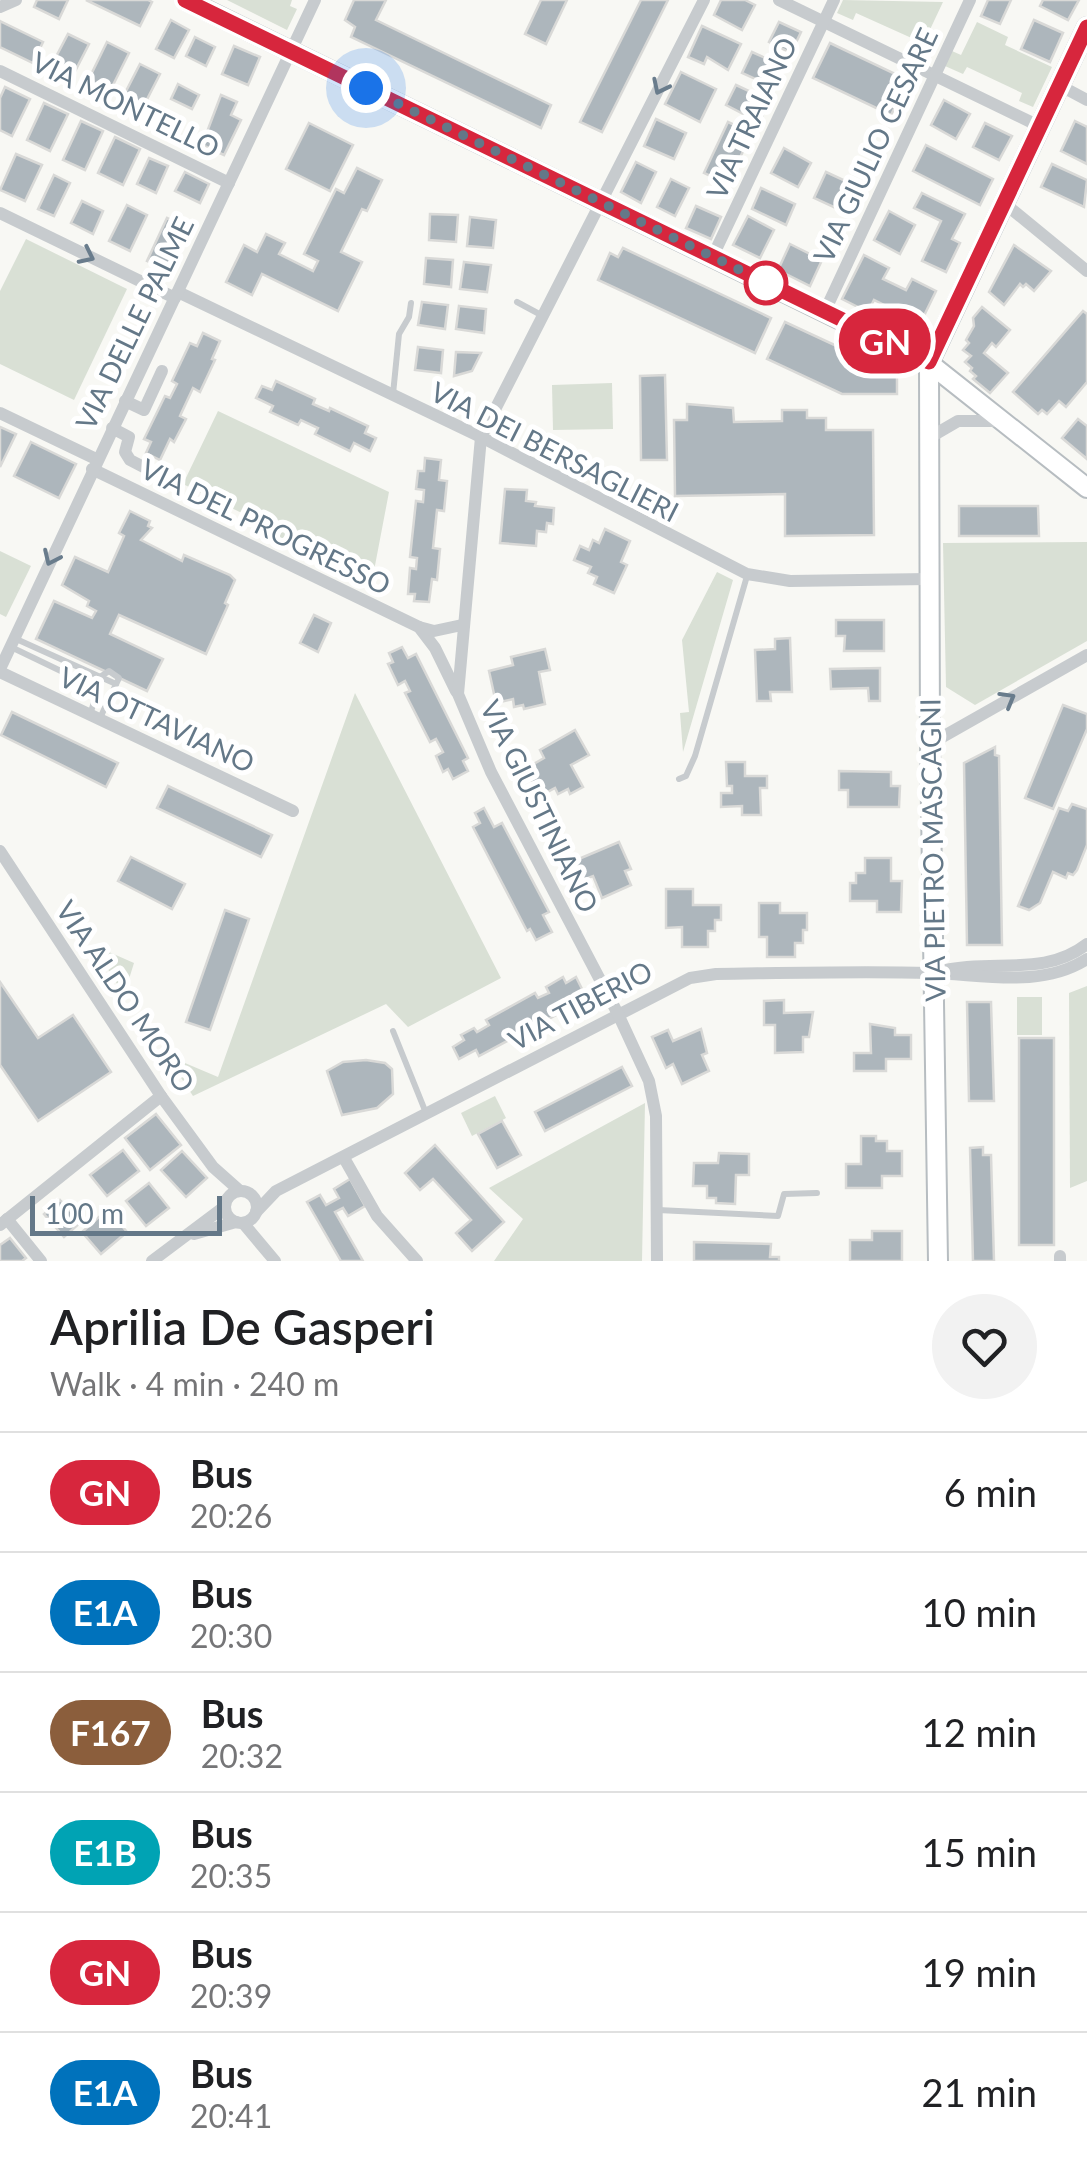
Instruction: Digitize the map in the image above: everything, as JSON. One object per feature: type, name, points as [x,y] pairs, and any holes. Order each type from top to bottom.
[{"type":"street","points":[[0,8],[16,0]]},
{"type":"street","points":[[186,0],[929,362],[1087,488]]},
{"type":"street","name":"VIA DELLE PALME","points":[[0,670],[315,0]]},
{"type":"street","name":"VIA GIUSTINIANO","points":[[657,1261],[655,1104],[646,1072],[490,772],[458,694],[481,437],[704,0]]},
{"type":"street","points":[[779,0],[1039,126]]},
{"type":"street","name":"VIA TRAIANO","points":[[712,258],[834,0]]},
{"type":"street","name":"VIA GIULIO CESARE","points":[[826,312],[970,0]]},
{"type":"street","points":[[929,362],[1087,28]]},
{"type":"street","name":"VIA MONTELLO","points":[[0,71],[230,183]]},
{"type":"street","points":[[1058,85],[1087,100]]},
{"type":"street","points":[[1004,204],[1087,271]]},
{"type":"street","name":"VIA DEI BERSAGLIERI","points":[[0,213],[175,298],[481,437],[747,574],[790,581],[928,579]]},
{"type":"street","name":"VIA PIETRO MASCAGNI","points":[[929,362],[928,579],[938,1261]]},
{"type":"street","points":[[125,401],[144,410],[162,371]]},
{"type":"street","name":"VIA DEL PROGRESSO","points":[[0,413],[419,627],[434,631],[462,625]]},
{"type":"street","points":[[927,438],[958,421],[1002,421]]},
{"type":"street","points":[[112,428],[129,437],[125,452],[130,460],[155,473]]},
{"type":"street","points":[[419,627],[435,648],[458,694]]},
{"type":"street","points":[[930,744],[1087,655]]},
{"type":"street","name":"VIA OTTAVIANO","points":[[0,670],[293,811]]},
{"type":"street","name":"VIA ALDO MORO","points":[[0,851],[213,1167],[256,1201],[247,1218]]},
{"type":"street","points":[[934,973],[965,966],[1048,964],[1087,944]]},
{"type":"street","points":[[934,973],[1039,976],[1060,973],[1087,959]]},
{"type":"street","name":"VIA TIBERIO","points":[[247,1218],[276,1191],[676,983],[698,976],[934,973]]},
{"type":"street","points":[[40,1261],[3,1220],[162,1096]]},
{"type":"street","points":[[344,1158],[377,1216],[416,1261]]},
{"type":"street","name":"VIA ALDO MORO","points":[[213,1167],[228,1216],[247,1218]]},
{"type":"street","name":"VIA TIBERIO","points":[[245,1192],[276,1191]]},
{"type":"street","points":[[152,1261],[225,1205],[231,1194],[245,1192]]},
{"type":"street","points":[[182,1237],[247,1218]]},
{"type":"street","name":"VIA ALDO MORO","points":[[247,1218],[272,1257]]},
{"type":"lane","points":[[517,302],[544,316]]},
{"type":"lane","points":[[392,397],[399,334],[411,304]]},
{"type":"lane","points":[[679,779],[686,776],[696,756],[747,574]]},
{"type":"lane","points":[[12,643],[116,684],[95,717]]},
{"type":"lane","points":[[12,643],[92,686],[97,692],[95,717]]},
{"type":"lane","points":[[393,1030],[426,1114]]},
{"type":"lane","points":[[657,1210],[778,1216],[784,1194],[818,1192]]},
{"type":"shaded area","points":[[227,0],[292,0],[290,6],[297,9],[287,30]]},
{"type":"shaded area","points":[[843,0],[943,2],[926,38],[935,43],[929,56],[913,49],[916,40],[856,13],[853,20],[837,13]]},
{"type":"shaded area","points":[[977,22],[1008,37],[1005,45],[1052,67],[1033,107],[1019,101],[1022,93],[967,67],[963,74],[945,66],[952,51],[961,55]]},
{"type":"shaded area","points":[[26,239],[127,289],[74,400],[0,364],[0,291]]},
{"type":"shaded area","points":[[612,383],[613,429],[553,430],[552,385]]},
{"type":"shaded area","points":[[218,411],[389,492],[373,576],[289,536],[283,543],[274,544],[269,536],[272,528],[183,484]]},
{"type":"shaded area","points":[[1087,542],[1087,641],[975,705],[946,687],[943,543]]},
{"type":"shaded area","points":[[0,551],[31,566],[6,617],[0,614]]},
{"type":"shaded area","points":[[717,572],[733,580],[683,752],[680,713],[689,712],[682,640]]},
{"type":"shaded area","points":[[355,693],[501,978],[408,1027],[386,1004],[193,1096],[166,1055],[218,1077]]},
{"type":"shaded area","points":[[93,945],[134,963],[124,995]]},
{"type":"shaded area","points":[[1087,986],[1087,1181],[1070,1188],[1069,993]]},
{"type":"shaded area","points":[[1017,997],[1042,997],[1042,1035],[1017,1035]]},
{"type":"shaded area","points":[[495,1096],[506,1118],[472,1136],[461,1113]]},
{"type":"shaded area","points":[[645,1103],[642,1261],[494,1261],[523,1219],[489,1188]]},
{"type":"building","points":[[37,0],[68,0],[59,19],[34,7]]},
{"type":"building","points":[[86,0],[148,0],[152,2],[140,26]]},
{"type":"building","points":[[354,0],[386,0],[376,20],[551,105],[541,128],[351,37],[355,27],[345,20]]},
{"type":"building","points":[[541,0],[567,0],[546,44],[525,34]]},
{"type":"building","points":[[641,0],[668,0],[602,132],[580,122]]},
{"type":"building","points":[[721,0],[745,0],[755,5],[742,30],[714,15]]},
{"type":"building","points":[[988,0],[1011,0],[1000,24],[981,16]]},
{"type":"building","points":[[1043,0],[1079,0],[1068,20],[1040,6]]},
{"type":"building","points":[[171,20],[189,30],[174,58],[156,49]]},
{"type":"building","points":[[1034,20],[1063,33],[1050,62],[1021,49]]},
{"type":"building","points":[[0,21],[43,42],[33,63],[0,47]]},
{"type":"building","points":[[779,22],[801,32],[791,53],[769,42]]},
{"type":"building","points":[[702,26],[741,44],[728,70],[707,57],[704,64],[688,57]]},
{"type":"building","points":[[68,34],[89,44],[69,83],[48,72]]},
{"type":"building","points":[[195,37],[215,47],[206,66],[186,56]]},
{"type":"building","points":[[107,42],[129,53],[106,99],[84,89]]},
{"type":"building","points":[[830,43],[908,80],[891,115],[813,78]]},
{"type":"building","points":[[234,46],[260,57],[248,85],[222,74]]},
{"type":"building","points":[[752,52],[783,66],[773,87],[742,73]]},
{"type":"building","points":[[140,64],[160,74],[142,109],[122,99]]},
{"type":"building","points":[[681,72],[716,89],[700,122],[665,104]]},
{"type":"building","points":[[178,84],[199,95],[192,109],[171,99]]},
{"type":"building","points":[[736,85],[770,101],[759,122],[726,105]]},
{"type":"building","points":[[5,87],[30,99],[12,136],[0,130],[0,98]]},
{"type":"building","points":[[221,95],[237,102],[231,115],[241,120],[224,155],[202,145]]},
{"type":"building","points":[[944,100],[970,114],[956,139],[931,125]]},
{"type":"building","points":[[44,103],[68,114],[50,151],[27,140]]},
{"type":"building","points":[[656,119],[686,133],[674,159],[644,146]]},
{"type":"building","points":[[81,121],[103,131],[85,170],[63,160]]},
{"type":"building","points":[[1075,121],[1087,127],[1087,164],[1061,151]]},
{"type":"building","points":[[728,122],[752,133],[727,184],[704,173]]},
{"type":"building","points":[[309,123],[353,145],[330,191],[286,169]]},
{"type":"building","points":[[985,123],[1012,136],[999,160],[973,147]]},
{"type":"building","points":[[115,137],[140,149],[123,185],[98,173]]},
{"type":"building","points":[[926,145],[993,179],[980,205],[913,171]]},
{"type":"building","points":[[784,148],[811,163],[798,187],[771,173]]},
{"type":"building","points":[[16,154],[42,165],[25,201],[0,190]]},
{"type":"building","points":[[149,158],[168,166],[156,193],[137,184]]},
{"type":"building","points":[[636,162],[656,172],[641,203],[621,192]]},
{"type":"building","points":[[1052,164],[1087,180],[1084,207],[1041,187]]},
{"type":"building","points":[[357,168],[382,180],[367,211],[362,209],[341,252],[362,262],[338,311],[262,274],[252,295],[226,282],[244,245],[257,252],[266,234],[285,243],[279,254],[313,271],[318,261],[304,254],[336,189],[344,193]]},
{"type":"building","points":[[185,172],[209,184],[200,203],[175,191]]},
{"type":"building","points":[[826,172],[863,189],[851,215],[814,198]]},
{"type":"building","points":[[54,175],[70,183],[54,216],[38,209]]},
{"type":"building","points":[[671,179],[689,188],[675,216],[657,207]]},
{"type":"building","points":[[761,188],[795,204],[786,225],[752,209]]},
{"type":"building","points":[[922,193],[965,214],[952,239],[960,243],[946,272],[922,261],[941,221],[914,208]]},
{"type":"building","points":[[82,201],[103,211],[93,234],[71,223]]},
{"type":"building","points":[[127,205],[147,215],[130,251],[109,241]]},
{"type":"building","points":[[696,206],[721,217],[711,239],[686,228]]},
{"type":"building","points":[[889,211],[915,225],[900,254],[874,240]]},
{"type":"building","points":[[430,214],[458,215],[456,242],[429,240]]},
{"type":"building","points":[[748,216],[774,230],[760,258],[733,245]]},
{"type":"building","points":[[470,217],[496,220],[493,248],[467,246]]},
{"type":"building","points":[[167,218],[190,229],[170,272],[147,261]]},
{"type":"building","points":[[790,244],[822,260],[810,286],[778,270]]},
{"type":"building","points":[[1014,245],[1051,271],[1034,291],[1020,284],[1004,305],[989,292]]},
{"type":"building","points":[[623,248],[771,318],[755,353],[598,280],[610,253],[618,257]]},
{"type":"building","points":[[864,255],[889,268],[883,279],[906,290],[912,279],[936,291],[916,332],[893,321],[898,312],[874,300],[868,312],[842,299]]},
{"type":"building","points":[[426,258],[453,260],[451,287],[424,284]]},
{"type":"building","points":[[464,262],[491,265],[487,292],[460,289]]},
{"type":"building","points":[[422,302],[448,305],[445,329],[418,325]]},
{"type":"building","points":[[459,306],[486,309],[484,333],[456,329]]},
{"type":"building","points":[[982,307],[1010,330],[996,347],[992,343],[984,353],[1008,373],[990,393],[973,379],[976,376],[965,362],[971,356],[963,350],[969,343],[966,340],[974,326],[973,318]]},
{"type":"building","points":[[1083,311],[1087,314],[1087,382],[1066,407],[1059,401],[1047,414],[1042,410],[1038,414],[1013,392]]},
{"type":"building","points":[[785,322],[897,374],[897,394],[842,394],[767,359]]},
{"type":"building","points":[[203,333],[220,341],[212,359],[215,360],[200,392],[193,388],[180,416],[186,419],[160,460],[146,453],[151,442],[144,439],[165,396],[170,398],[177,384],[172,381],[190,343],[197,346]]},
{"type":"building","points":[[418,347],[443,350],[441,373],[415,370]]},
{"type":"building","points":[[456,352],[481,353],[472,371],[454,376]]},
{"type":"building","points":[[665,375],[667,460],[641,460],[640,376]]},
{"type":"building","points":[[276,381],[315,399],[313,404],[368,426],[365,433],[376,438],[370,451],[354,443],[350,451],[315,434],[318,428],[301,420],[298,425],[270,412],[273,406],[256,398],[262,386],[272,390]]},
{"type":"building","points":[[687,404],[733,408],[734,422],[782,421],[782,410],[807,410],[807,418],[826,418],[826,430],[873,430],[874,535],[785,536],[785,494],[675,496],[674,420],[687,420]]},
{"type":"building","points":[[1078,419],[1087,426],[1087,459],[1062,438]]},
{"type":"building","points":[[0,427],[16,434],[0,467]]},
{"type":"building","points":[[31,442],[76,464],[59,498],[14,476]]},
{"type":"building","points":[[425,458],[441,460],[439,480],[447,481],[444,511],[437,510],[433,548],[440,549],[437,580],[432,579],[429,602],[414,601],[415,594],[408,594],[410,568],[416,569],[417,558],[410,557],[416,501],[423,502],[424,490],[416,489],[418,471],[424,471]]},
{"type":"building","points":[[505,489],[527,490],[526,501],[554,508],[553,524],[547,523],[546,532],[537,531],[536,546],[500,543]]},
{"type":"building","points":[[959,506],[1038,506],[1039,536],[959,536]]},
{"type":"building","points":[[130,511],[150,521],[148,526],[152,528],[141,540],[182,561],[184,555],[235,580],[206,654],[119,615],[110,634],[163,659],[147,691],[36,639],[54,601],[92,618],[96,611],[87,606],[89,601],[62,585],[75,557],[108,572]]},
{"type":"building","points":[[605,529],[630,541],[621,562],[627,565],[614,593],[594,584],[597,577],[588,573],[591,567],[574,560],[580,546],[589,550],[593,540],[599,543]]},
{"type":"building","points":[[314,615],[331,623],[318,652],[300,643]]},
{"type":"building","points":[[836,620],[884,620],[884,651],[844,651],[845,636],[836,636]]},
{"type":"building","points":[[790,638],[792,692],[770,692],[771,701],[757,701],[755,650],[775,649],[775,639]]},
{"type":"building","points":[[402,647],[408,658],[416,654],[468,758],[463,761],[468,771],[453,779],[448,769],[443,772],[436,756],[443,752],[436,739],[430,742],[405,693],[410,691],[405,681],[398,685],[388,664],[393,662],[389,653]]},
{"type":"building","points":[[545,649],[550,670],[539,672],[545,704],[524,709],[523,705],[514,707],[513,699],[496,703],[489,671],[513,665],[511,657]]},
{"type":"building","points":[[880,668],[880,701],[869,701],[868,688],[831,689],[830,669]]},
{"type":"building","points":[[1063,705],[1087,714],[1087,729],[1053,809],[1025,798]]},
{"type":"building","points":[[12,712],[118,763],[106,787],[1,735]]},
{"type":"building","points":[[575,730],[589,755],[571,765],[583,787],[570,794],[568,789],[558,794],[555,788],[540,796],[525,769],[544,758],[540,750]]},
{"type":"building","points":[[995,747],[995,755],[999,756],[1002,945],[967,945],[964,763]]},
{"type":"building","points":[[726,762],[745,762],[745,776],[767,776],[767,788],[760,788],[761,815],[742,815],[742,806],[721,807],[721,793],[732,793],[732,786],[727,786]]},
{"type":"building","points":[[839,771],[891,772],[891,786],[900,786],[899,807],[848,807],[848,790],[839,790]]},
{"type":"building","points":[[168,786],[272,835],[261,857],[157,808]]},
{"type":"building","points":[[1072,804],[1087,809],[1087,845],[1077,870],[1066,878],[1053,872],[1040,903],[1029,910],[1018,906],[1059,808],[1068,811]]},
{"type":"building","points":[[484,808],[494,827],[502,823],[549,912],[543,915],[552,932],[536,940],[530,929],[527,931],[473,827],[480,823],[475,813]]},
{"type":"building","points":[[619,842],[631,869],[625,871],[631,885],[602,898],[593,876],[583,880],[574,861]]},
{"type":"building","points":[[131,857],[185,884],[172,909],[118,881]]},
{"type":"building","points":[[865,858],[891,858],[891,881],[902,881],[901,912],[877,912],[877,901],[850,901],[850,883],[856,883],[856,873],[865,873]]},
{"type":"building","points":[[666,889],[693,889],[693,905],[721,905],[721,920],[715,920],[715,931],[708,931],[708,947],[682,947],[682,927],[666,928]]},
{"type":"building","points":[[759,903],[780,903],[780,913],[807,913],[807,930],[803,930],[803,943],[795,943],[795,957],[767,957],[767,937],[759,937]]},
{"type":"building","points":[[225,910],[249,919],[210,1030],[186,1022]]},
{"type":"building","points":[[563,977],[566,983],[576,977],[584,993],[572,999],[575,1005],[479,1056],[476,1050],[459,1059],[453,1047],[464,1040],[461,1035],[474,1028],[477,1032],[489,1025],[486,1020],[535,993],[538,998],[549,993],[546,987]]},
{"type":"building","points":[[0,982],[38,1038],[73,1015],[111,1072],[38,1121],[0,1065]]},
{"type":"building","points":[[784,1000],[784,1013],[813,1012],[809,1037],[803,1037],[803,1052],[775,1053],[775,1025],[764,1025],[764,1001]]},
{"type":"building","points":[[967,1002],[991,1002],[994,1101],[969,1101]]},
{"type":"building","points":[[870,1024],[895,1028],[895,1035],[911,1035],[911,1059],[886,1059],[886,1071],[854,1071],[854,1053],[871,1053]]},
{"type":"building","points":[[701,1029],[707,1053],[702,1055],[709,1071],[682,1084],[673,1064],[666,1068],[652,1037],[668,1030],[673,1041]]},
{"type":"building","points":[[1019,1038],[1054,1038],[1054,1245],[1019,1245]]},
{"type":"building","points":[[343,1062],[385,1063],[392,1069],[393,1094],[377,1108],[342,1115],[327,1071]]},
{"type":"building","points":[[622,1067],[632,1086],[545,1131],[535,1112]]},
{"type":"building","points":[[156,1114],[181,1145],[150,1170],[125,1138]]},
{"type":"building","points":[[502,1121],[521,1155],[497,1168],[478,1134]]},
{"type":"building","points":[[861,1136],[887,1141],[887,1151],[902,1151],[902,1176],[882,1176],[882,1188],[846,1188],[846,1164],[861,1164]]},
{"type":"building","points":[[435,1145],[504,1222],[472,1251],[456,1233],[471,1220],[433,1179],[420,1190],[405,1173]]},
{"type":"building","points":[[983,1147],[983,1155],[991,1155],[994,1261],[973,1261],[970,1148]]},
{"type":"building","points":[[123,1150],[139,1171],[107,1196],[90,1175]]},
{"type":"building","points":[[182,1151],[207,1178],[186,1197],[161,1170]]},
{"type":"building","points":[[719,1153],[749,1154],[749,1175],[736,1175],[735,1204],[716,1203],[716,1198],[707,1198],[707,1186],[693,1186],[694,1163],[718,1163]]},
{"type":"building","points":[[350,1179],[365,1206],[348,1216],[343,1208],[335,1212],[363,1261],[341,1261],[307,1202],[320,1195],[326,1205],[339,1198],[334,1189]]},
{"type":"building","points":[[149,1183],[169,1208],[146,1226],[126,1201]]},
{"type":"building","points":[[60,1200],[81,1222],[64,1237],[44,1214]]},
{"type":"building","points":[[108,1209],[127,1232],[101,1254],[82,1232]]},
{"type":"building","points":[[872,1231],[902,1231],[902,1261],[850,1261],[850,1240],[872,1240]]},
{"type":"building","points":[[10,1238],[26,1258],[22,1261],[0,1261],[0,1245]]},
{"type":"building","points":[[694,1242],[771,1244],[770,1257],[779,1257],[779,1261],[694,1261]]},
{"type":"bus line","name":"GN","points":[[185,0],[929,362],[1087,27]]},
{"type":"route","points":[[366,88],[775,287],[766,283]]}]
